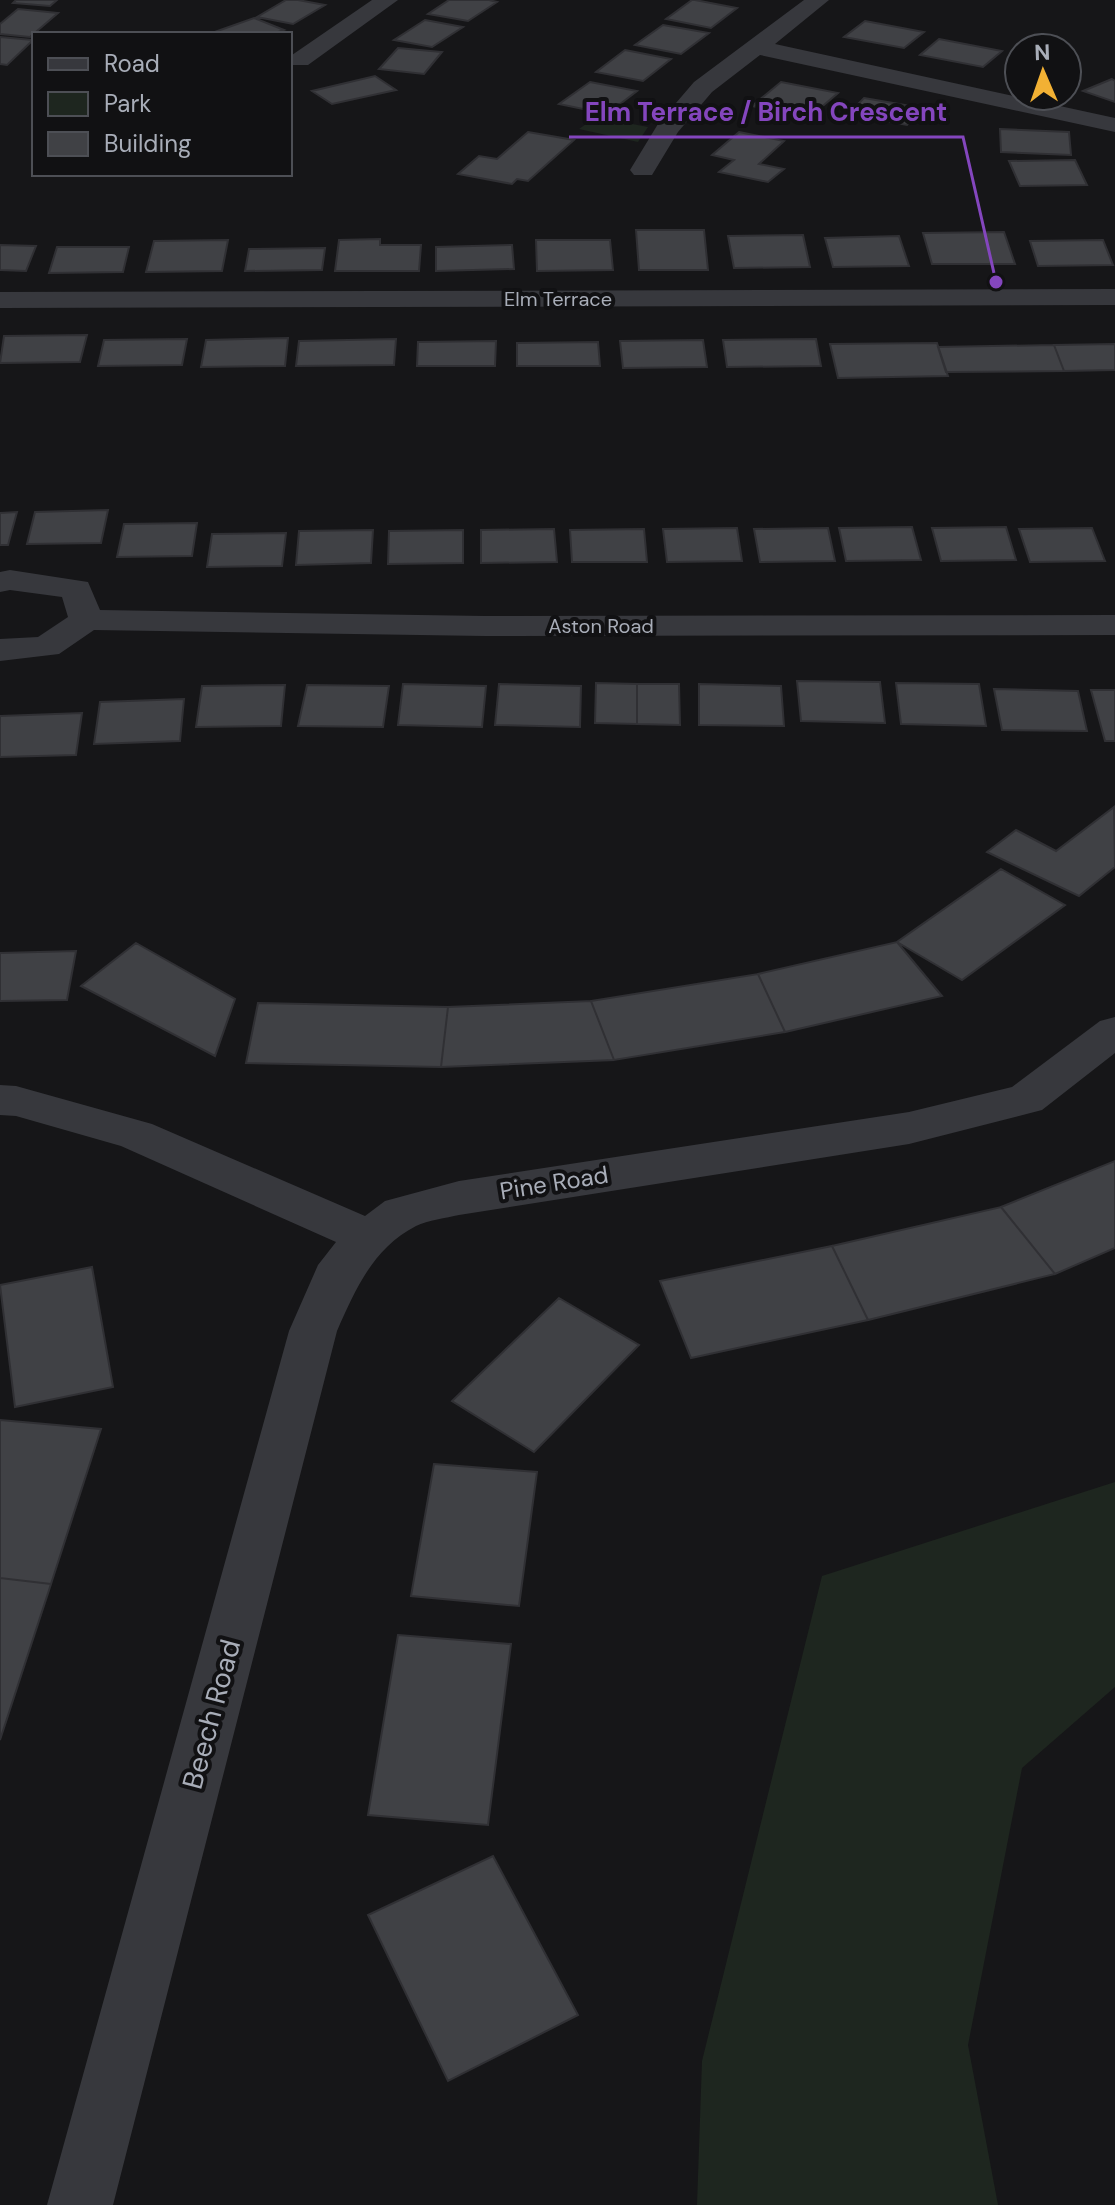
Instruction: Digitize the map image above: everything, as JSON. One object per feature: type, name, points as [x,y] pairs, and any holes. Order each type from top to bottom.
[{"type":"street","points":[[300,60],[387,0]]},
{"type":"street","points":[[643,170],[667,129],[703,87],[818,0]]},
{"type":"street","points":[[756,47],[1115,125]]},
{"type":"street","name":"Elm Terrace","points":[[0,300],[1115,297]]},
{"type":"street","points":[[0,582],[76,589],[86,620],[47,647],[0,650]]},
{"type":"street","name":"Aston Road","points":[[86,620],[485,626],[1115,625]]},
{"type":"street","name":"Pine Road","points":[[369,1237],[401,1213],[459,1198],[909,1128],[1026,1099],[1115,1031]]},
{"type":"street","points":[[0,1100],[16,1101],[136,1135],[369,1237]]},
{"type":"street","name":"Beech Road","points":[[80,2205],[313,1331],[342,1265],[369,1237]]},
{"type":"green space","points":[[596,117],[648,127],[638,142],[579,129]]},
{"type":"green space","points":[[1115,1482],[1115,1687],[1022,1768],[968,2045],[998,2205],[697,2205],[702,2061],[822,1576]]},
{"type":"building","points":[[16,0],[57,0],[50,6],[13,3]]},
{"type":"building","points":[[286,0],[325,5],[293,24],[257,17]]},
{"type":"building","points":[[449,0],[497,2],[468,21],[428,14]]},
{"type":"building","points":[[692,0],[737,8],[711,28],[666,19]]},
{"type":"building","points":[[18,9],[58,13],[32,32],[30,37],[0,34],[0,24]]},
{"type":"building","points":[[254,18],[284,30],[278,32],[215,32]]},
{"type":"building","points":[[425,20],[463,27],[432,47],[394,40]]},
{"type":"building","points":[[865,21],[924,32],[904,48],[844,37]]},
{"type":"building","points":[[663,25],[709,33],[681,54],[635,45]]},
{"type":"building","points":[[0,37],[32,40],[7,65],[0,64]]},
{"type":"building","points":[[939,39],[1002,51],[983,67],[920,55]]},
{"type":"building","points":[[398,48],[442,52],[424,74],[379,69]]},
{"type":"building","points":[[625,50],[671,59],[643,81],[596,72]]},
{"type":"building","points":[[375,76],[396,90],[332,104],[312,91]]},
{"type":"building","points":[[1112,79],[1115,81],[1115,102],[1083,91]]},
{"type":"building","points":[[590,82],[637,91],[607,114],[559,104]]},
{"type":"building","points":[[781,82],[838,93],[818,110],[789,104],[781,112],[752,106]]},
{"type":"building","points":[[864,98],[922,108],[907,125],[848,114]]},
{"type":"building","points":[[1000,129],[1069,132],[1071,155],[1001,152]]},
{"type":"building","points":[[528,132],[574,140],[528,181],[517,179],[512,184],[458,174],[479,156],[497,159]]},
{"type":"building","points":[[739,132],[784,141],[759,164],[784,169],[768,182],[719,172],[734,160],[712,155]]},
{"type":"building","points":[[1075,160],[1087,185],[1020,186],[1009,161]]},
{"type":"building","points":[[636,230],[704,230],[708,270],[639,270]]},
{"type":"building","points":[[1004,232],[1015,264],[932,264],[923,233]]},
{"type":"building","points":[[803,235],[810,267],[734,268],[728,236]]},
{"type":"building","points":[[899,236],[909,266],[833,267],[825,238]]},
{"type":"building","points":[[380,239],[380,245],[421,245],[419,271],[335,271],[339,240]]},
{"type":"building","points":[[228,240],[222,271],[146,272],[154,241]]},
{"type":"building","points":[[536,240],[610,240],[613,270],[537,271]]},
{"type":"building","points":[[1103,240],[1113,265],[1038,266],[1030,241]]},
{"type":"building","points":[[0,245],[36,246],[26,271],[0,270]]},
{"type":"building","points":[[512,245],[514,269],[436,271],[436,247]]},
{"type":"building","points":[[57,247],[129,247],[123,272],[49,273]]},
{"type":"building","points":[[325,248],[322,270],[245,271],[249,249]]},
{"type":"building","points":[[87,335],[80,362],[0,363],[4,336]]},
{"type":"building","points":[[288,338],[285,366],[201,367],[206,340]]},
{"type":"building","points":[[187,339],[182,365],[98,366],[104,340]]},
{"type":"building","points":[[396,339],[394,365],[296,366],[299,341]]},
{"type":"building","points":[[816,339],[821,366],[727,367],[723,340]]},
{"type":"building","points":[[703,340],[707,367],[623,368],[620,341]]},
{"type":"building","points":[[496,341],[495,366],[417,366],[418,342]]},
{"type":"building","points":[[598,342],[600,366],[517,366],[517,343]]},
{"type":"building","points":[[937,343],[948,376],[838,378],[830,344]]},
{"type":"building","points":[[1115,344],[1115,370],[1064,371],[1054,345]]},
{"type":"building","points":[[1054,345],[1064,371],[946,372],[938,347]]},
{"type":"building","points":[[108,510],[101,543],[27,544],[35,512]]},
{"type":"building","points":[[17,512],[8,545],[0,545],[0,513]]},
{"type":"building","points":[[197,523],[192,556],[117,557],[124,524]]},
{"type":"building","points":[[912,527],[921,560],[846,561],[839,528]]},
{"type":"building","points":[[1006,527],[1016,560],[941,561],[932,528]]},
{"type":"building","points":[[737,528],[742,561],[667,562],[663,529]]},
{"type":"building","points":[[828,528],[835,561],[760,562],[754,529]]},
{"type":"building","points":[[1092,528],[1105,561],[1030,562],[1019,529]]},
{"type":"building","points":[[554,529],[557,562],[481,563],[481,530]]},
{"type":"building","points":[[644,529],[647,562],[572,562],[570,530]]},
{"type":"building","points":[[373,530],[371,563],[296,565],[299,531]]},
{"type":"building","points":[[463,530],[463,563],[388,564],[389,531]]},
{"type":"building","points":[[286,533],[282,566],[207,567],[212,534]]},
{"type":"building","points":[[797,681],[880,682],[885,723],[801,721]]},
{"type":"building","points":[[596,683],[637,684],[637,724],[595,723]]},
{"type":"building","points":[[896,683],[979,684],[986,726],[901,724]]},
{"type":"building","points":[[403,684],[486,686],[482,727],[398,725]]},
{"type":"building","points":[[499,684],[581,686],[580,727],[495,725]]},
{"type":"building","points":[[637,684],[679,684],[680,725],[637,724]]},
{"type":"building","points":[[699,684],[781,686],[784,726],[699,725]]},
{"type":"building","points":[[285,685],[281,726],[196,727],[202,686]]},
{"type":"building","points":[[307,685],[389,686],[383,727],[298,726]]},
{"type":"building","points":[[994,689],[1078,691],[1087,731],[1002,730]]},
{"type":"building","points":[[1091,690],[1115,690],[1115,741],[1105,741]]},
{"type":"building","points":[[184,699],[180,741],[94,744],[100,702]]},
{"type":"building","points":[[82,713],[76,755],[0,757],[0,716]]},
{"type":"building","points":[[1114,807],[1115,867],[1079,896],[987,852],[1016,830],[1056,851]]},
{"type":"building","points":[[1001,869],[1065,905],[962,980],[897,942]]},
{"type":"building","points":[[897,942],[942,996],[785,1032],[758,974]]},
{"type":"building","points":[[136,943],[235,999],[215,1056],[81,986]]},
{"type":"building","points":[[76,951],[67,1000],[0,1001],[0,953]]},
{"type":"building","points":[[758,974],[785,1032],[614,1060],[591,1001]]},
{"type":"building","points":[[591,1001],[614,1060],[441,1067],[448,1007]]},
{"type":"building","points":[[258,1003],[448,1007],[441,1067],[246,1063]]},
{"type":"building","points":[[1115,1161],[1115,1248],[1055,1274],[1001,1207]]},
{"type":"building","points":[[1001,1207],[1055,1274],[868,1320],[832,1246]]},
{"type":"building","points":[[832,1246],[868,1320],[691,1358],[660,1281]]},
{"type":"building","points":[[92,1267],[113,1387],[15,1407],[0,1285]]},
{"type":"building","points":[[559,1298],[639,1345],[534,1452],[452,1401]]},
{"type":"building","points":[[0,1420],[101,1429],[51,1584],[0,1578]]},
{"type":"building","points":[[434,1464],[537,1472],[519,1606],[411,1596]]},
{"type":"building","points":[[0,1578],[51,1584],[0,1740]]},
{"type":"building","points":[[398,1635],[511,1644],[488,1825],[368,1815]]},
{"type":"building","points":[[493,1856],[578,2015],[448,2081],[368,1915]]},
{"type":"place","name":"Elm Terrace / Birch Crescent","points":[[996,282]]}]
